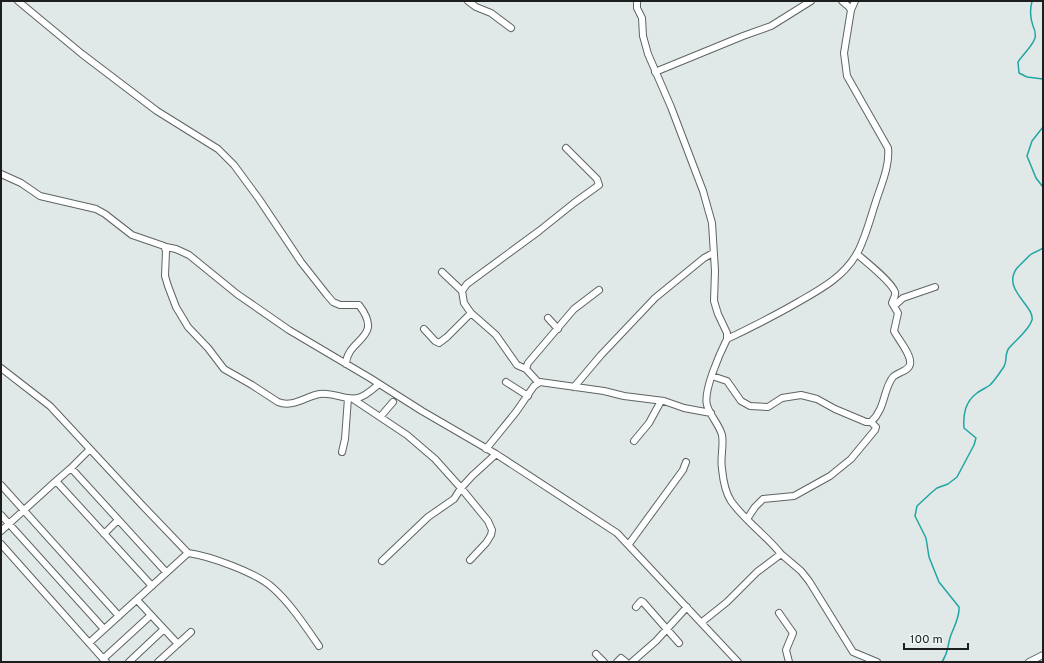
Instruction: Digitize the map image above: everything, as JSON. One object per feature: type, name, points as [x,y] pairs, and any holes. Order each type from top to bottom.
[{"type":"street","points":[[18,1],[82,54],[157,111],[218,149],[234,165],[259,199],[301,262],[327,296],[333,302],[340,305],[360,305],[366,314],[368,323],[366,334],[352,349],[346,364]]},
{"type":"street","points":[[468,1],[476,7],[491,13],[511,28]]},
{"type":"street","points":[[637,1],[637,8],[642,18],[643,36],[655,72],[671,108],[703,191],[712,223],[715,271],[714,301],[727,333],[727,339],[712,376],[707,397],[707,406],[718,423],[722,438],[721,458],[727,491],[731,500],[747,519],[781,554],[801,571],[809,581],[853,652],[877,662]]},
{"type":"street","points":[[655,72],[771,26],[811,1]]},
{"type":"street","points":[[842,1],[849,6],[851,10]]},
{"type":"street","points":[[727,339],[778,314],[823,288],[832,282],[857,254],[886,170],[889,154],[886,144],[847,76],[844,53],[851,10],[854,1]]},
{"type":"street","points":[[462,291],[469,283],[598,185],[597,179],[566,148]]},
{"type":"street","points":[[1,174],[21,183],[40,196],[96,209],[105,214],[132,235],[176,249],[189,255],[233,290],[284,327],[428,415],[496,454],[617,533],[629,544],[738,662]]},
{"type":"street","points":[[166,247],[165,276],[176,307],[188,327],[208,348],[224,369],[282,404],[291,404],[317,394],[335,394],[351,398],[381,416],[407,435],[435,459],[488,521],[492,530],[486,543],[470,560]]},
{"type":"street","points":[[574,387],[601,355],[655,298],[704,258],[713,253]]},
{"type":"street","points":[[857,254],[892,286],[895,294],[893,302],[898,313],[894,331],[908,356],[910,364],[908,368],[892,378],[881,409],[871,422]]},
{"type":"street","points":[[442,272],[462,291],[464,302],[471,313],[496,335],[515,363],[526,369],[538,382],[661,401],[684,408],[711,413]]},
{"type":"street","points":[[894,306],[903,298],[935,287]]},
{"type":"street","points":[[526,369],[528,363],[574,309],[599,290]]},
{"type":"street","points":[[424,329],[435,342],[439,343],[447,338],[471,313]]},
{"type":"street","points":[[548,318],[558,329]]},
{"type":"street","points":[[1,368],[50,406],[142,506],[188,553],[231,566],[265,582],[273,588],[292,610],[319,646]]},
{"type":"street","points":[[712,376],[727,381],[741,401],[750,406],[768,407],[782,398],[801,395],[817,399],[835,409],[866,422],[871,422],[876,427],[855,456],[844,466],[822,481],[797,495],[791,497],[763,499],[747,519]]},
{"type":"street","points":[[506,382],[528,396]]},
{"type":"street","points":[[486,449],[538,382]]},
{"type":"street","points":[[351,398],[362,396],[379,384]]},
{"type":"street","points":[[342,452],[351,398]]},
{"type":"street","points":[[634,442],[649,423],[661,401]]},
{"type":"street","points":[[381,416],[393,402]]},
{"type":"street","points":[[1,531],[90,449]]},
{"type":"street","points":[[382,561],[428,517],[454,499],[461,488],[472,476],[496,454]]},
{"type":"street","points":[[629,544],[683,470],[686,462]]},
{"type":"street","points":[[70,468],[166,572]]},
{"type":"street","points":[[56,481],[152,586]]},
{"type":"street","points":[[1,485],[119,616]]},
{"type":"street","points":[[1,515],[104,629]]},
{"type":"street","points":[[104,534],[118,520]]},
{"type":"street","points":[[1,544],[104,660],[151,614]]},
{"type":"street","points":[[89,642],[188,553]]},
{"type":"street","points":[[702,622],[727,602],[757,572],[781,554]]},
{"type":"street","points":[[137,600],[178,644]]},
{"type":"street","points":[[636,606],[641,601],[644,602],[679,643]]},
{"type":"street","points":[[632,662],[656,641],[688,608]]},
{"type":"street","points":[[779,613],[793,633],[786,650],[789,662]]},
{"type":"street","points":[[129,662],[164,629]]},
{"type":"street","points":[[158,662],[191,632]]},
{"type":"street","points":[[596,654],[604,662]]},
{"type":"street","points":[[1029,662],[1043,655]]},
{"type":"street","points":[[617,662],[623,658],[626,662]]},
{"type":"waterway","points":[[1032,1],[1031,17],[1035,38],[1018,62],[1019,73],[1027,77],[1043,79]]},
{"type":"waterway","points":[[1043,127],[1032,141],[1027,156],[1036,178],[1043,187]]},
{"type":"waterway","points":[[942,662],[947,652],[959,607],[939,582],[929,557],[926,538],[915,516],[917,506],[937,488],[948,484],[957,477],[974,445],[976,438],[964,428],[964,418],[967,404],[973,397],[990,385],[995,379],[1004,366],[1009,348],[1025,331],[1032,320],[1032,315],[1029,309],[1016,290],[1013,283],[1013,276],[1017,268],[1030,255],[1043,248]]}]
